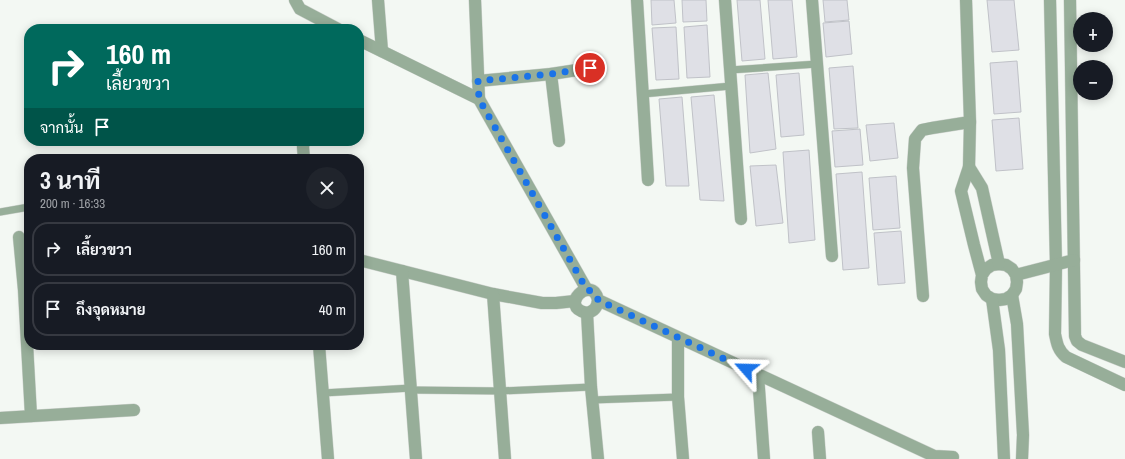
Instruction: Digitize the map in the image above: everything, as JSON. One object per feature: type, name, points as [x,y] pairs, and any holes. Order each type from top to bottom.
[{"type":"street","points":[[295,0],[300,9],[328,24]]},
{"type":"street","points":[[378,0],[382,51]]},
{"type":"street","points":[[475,0],[479,99],[587,290]]},
{"type":"street","points":[[637,0],[648,180]]},
{"type":"street","points":[[725,0],[741,218]]},
{"type":"street","points":[[812,0],[832,256]]},
{"type":"street","points":[[966,0],[970,122],[969,167],[961,191],[982,275],[982,289],[986,295],[992,299],[999,300],[1006,299],[1012,295],[1016,289],[1016,275],[1012,269],[1006,265],[992,265],[986,269],[982,275]]},
{"type":"street","points":[[1050,0],[1056,265],[1056,344],[1059,351],[1066,357],[1125,385]]},
{"type":"street","points":[[1070,0],[1075,336],[1077,341],[1082,345],[1125,362]]},
{"type":"street","points":[[364,42],[479,99]]},
{"type":"street","points":[[478,81],[551,74],[590,68]]},
{"type":"street","points":[[551,74],[559,141]]},
{"type":"street","points":[[923,296],[914,168],[915,139],[922,130],[970,122]]},
{"type":"street","points":[[1053,126],[1072,126]]},
{"type":"street","points":[[969,167],[982,188],[999,264]]},
{"type":"street","points":[[19,237],[24,275]]},
{"type":"street","points":[[1016,275],[1074,260]]},
{"type":"street","points":[[364,261],[493,294],[542,303],[575,301]]},
{"type":"street","points":[[402,271],[416,459]]},
{"type":"street","points":[[582,290],[587,290],[595,293],[598,300],[598,305],[595,309],[587,313],[579,310],[575,301],[578,293],[582,290]]},
{"type":"street","points":[[493,294],[505,459]]},
{"type":"street","points":[[1012,295],[1017,324],[1023,435],[1022,459]]},
{"type":"street","points":[[992,299],[998,350],[1004,459]]},
{"type":"street","points":[[598,300],[934,458],[953,457]]},
{"type":"street","points":[[587,313],[591,387],[598,459]]},
{"type":"street","points":[[678,338],[678,397],[683,459]]},
{"type":"street","points":[[28,350],[31,416]]},
{"type":"street","points":[[319,350],[328,459]]},
{"type":"street","points":[[758,375],[764,459]]},
{"type":"street","points":[[0,418],[134,410]]},
{"type":"street","points":[[818,432],[820,459]]},
{"type":"lane","points":[[730,70],[817,64]]},
{"type":"lane","points":[[643,94],[731,86]]},
{"type":"lane","points":[[0,212],[24,208]]},
{"type":"lane","points":[[323,393],[411,389],[500,391],[591,387]]},
{"type":"lane","points":[[592,400],[678,397]]},
{"type":"building","points":[[651,0],[674,0],[676,23],[652,25]]},
{"type":"building","points":[[682,0],[706,0],[707,21],[683,22]]},
{"type":"building","points":[[737,0],[760,0],[765,59],[742,61]]},
{"type":"building","points":[[768,0],[792,0],[797,57],[773,59]]},
{"type":"building","points":[[823,0],[847,0],[849,20],[825,22]]},
{"type":"building","points":[[987,0],[1014,0],[1019,50],[992,52]]},
{"type":"building","points":[[849,21],[852,54],[826,57],[823,23]]},
{"type":"building","points":[[707,25],[710,77],[687,78],[684,27]]},
{"type":"building","points":[[676,27],[679,79],[656,80],[652,28]]},
{"type":"building","points":[[1017,61],[1021,112],[994,114],[990,63]]},
{"type":"building","points":[[853,66],[858,128],[834,129],[829,68]]},
{"type":"building","points":[[768,73],[776,149],[750,153],[745,75]]},
{"type":"building","points":[[799,73],[804,135],[781,137],[776,75]]},
{"type":"building","points":[[714,95],[724,201],[700,200],[691,97]]},
{"type":"building","points":[[682,97],[689,186],[666,186],[659,99]]},
{"type":"building","points":[[1019,118],[1023,169],[996,171],[992,120]]},
{"type":"building","points":[[894,123],[898,158],[870,161],[866,125]]},
{"type":"building","points":[[860,129],[863,165],[835,167],[832,131]]},
{"type":"building","points":[[809,150],[815,240],[789,243],[783,152]]},
{"type":"building","points":[[776,165],[783,223],[756,226],[750,166]]},
{"type":"building","points":[[862,172],[869,268],[843,270],[836,174]]},
{"type":"building","points":[[896,176],[900,228],[873,230],[869,178]]},
{"type":"building","points":[[901,231],[905,283],[878,285],[874,233]]},
{"type":"route","points":[[590,68],[551,74],[478,81],[479,99],[587,290],[595,293],[598,300],[746,369]]}]
